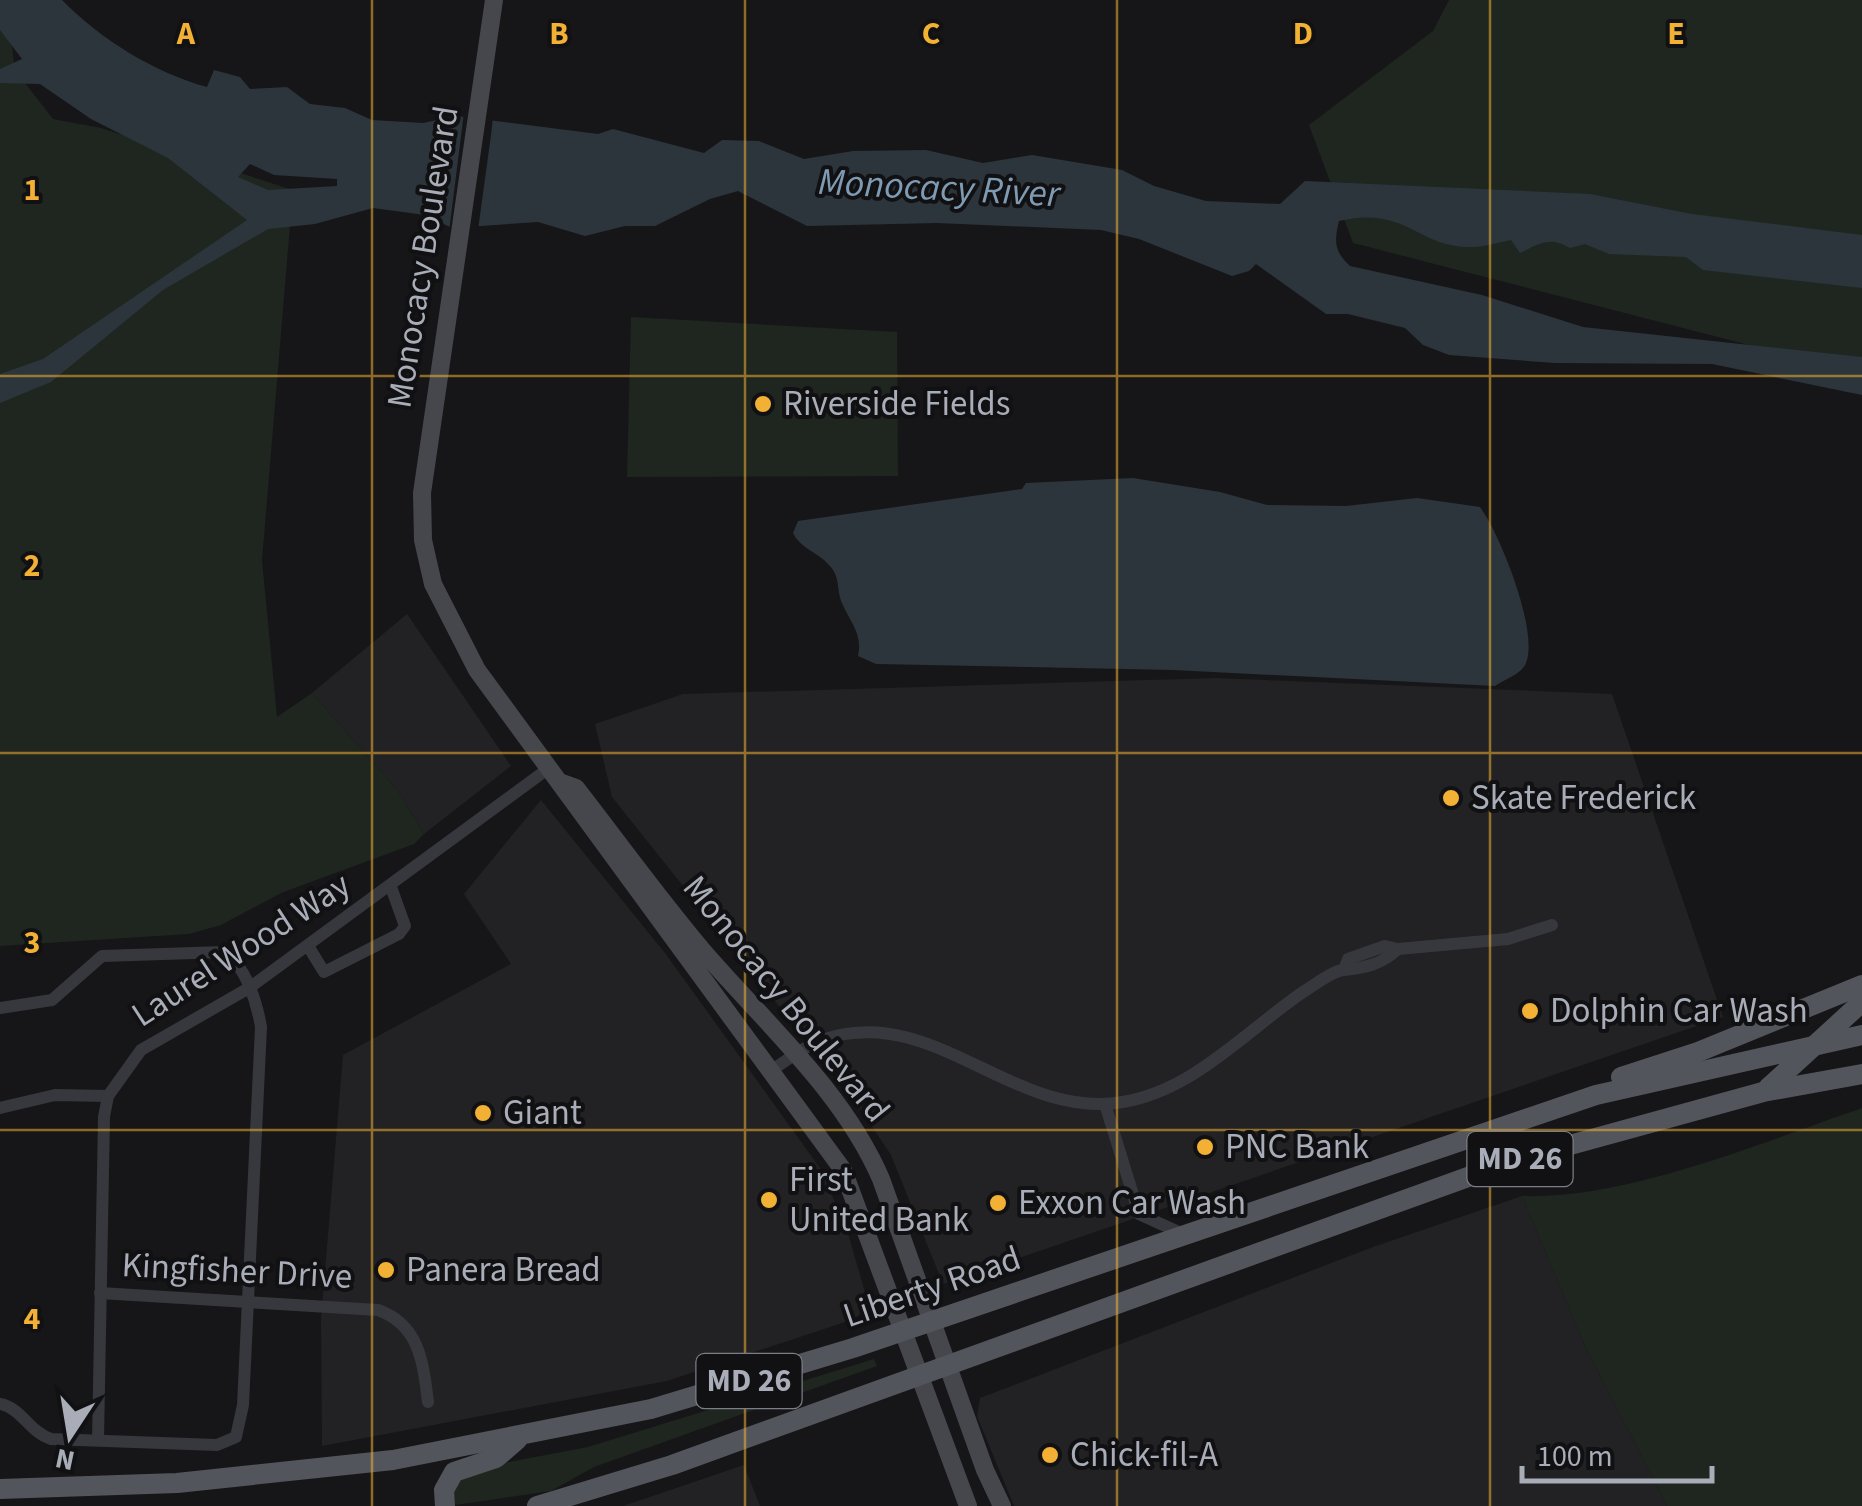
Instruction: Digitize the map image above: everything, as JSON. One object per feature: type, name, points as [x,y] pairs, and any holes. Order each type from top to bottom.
[{"type":"main road","name":"Monocacy Boulevard","points":[[493,9],[422,493],[423,540],[433,584],[468,657],[562,783],[567,798],[844,1170],[968,1506]]},
{"type":"main road","name":"Monocacy Boulevard","points":[[562,783],[576,788],[695,941],[842,1110],[873,1160],[1002,1506]]},
{"type":"main road","points":[[1596,1095],[1611,1080],[1698,1052],[1862,985]]},
{"type":"main road","points":[[1764,1092],[1862,1002]]},
{"type":"main road","name":"Liberty Road","points":[[0,1489],[225,1479],[393,1460],[518,1439],[699,1396],[903,1331],[1596,1095],[1862,1035]]},
{"type":"main road","name":"MD 26","points":[[537,1506],[626,1482],[1515,1160],[1764,1092],[1862,1074]]},
{"type":"main road","points":[[445,1506],[444,1490],[454,1472],[496,1458],[518,1439]]},
{"type":"street","name":"Laurel Wood Way","points":[[108,1096],[141,1050],[250,988],[550,768]]},
{"type":"street","points":[[308,946],[324,972],[399,934],[405,926],[390,887]]},
{"type":"street","points":[[772,1070],[820,1041],[844,1034],[900,1036],[941,1048],[1041,1097],[1081,1105],[1105,1104],[1166,1090],[1322,979],[1344,970],[1353,972],[1387,960],[1398,949],[1508,939],[1552,925]]},
{"type":"street","points":[[0,1008],[52,1000],[102,956],[224,952],[234,959],[250,988],[259,1014],[261,1040],[242,1420],[230,1443],[43,1436],[11,1406],[0,1404]]},
{"type":"street","points":[[0,1108],[55,1095],[108,1096],[98,1440]]},
{"type":"street","points":[[1105,1104],[1139,1214],[1186,1235]]},
{"type":"street","name":"Kingfisher Drive","points":[[100,1293],[248,1300],[386,1313],[411,1333],[418,1345],[428,1402]]},
{"type":"shaded area","points":[[1449,0],[1862,0],[1862,374],[1353,243],[1309,125],[1433,31]]},
{"type":"shaded area","points":[[0,22],[10,32],[15,70],[53,119],[101,128],[293,190],[262,560],[277,717],[312,693],[398,791],[424,834],[414,844],[281,893],[221,925],[189,934],[0,946]]},
{"type":"shaded area","name":"Riverside Fields","points":[[631,317],[897,332],[898,476],[627,477]]},
{"type":"shaded area","points":[[407,614],[511,766],[424,834],[398,791],[312,693]]},
{"type":"shaded area","points":[[1216,678],[1612,694],[1723,1017],[943,1284],[891,1155],[839,1077],[839,1061],[787,1016],[612,797],[595,724],[683,694]]},
{"type":"shaded area","points":[[541,800],[665,953],[820,1168],[847,1230],[869,1306],[854,1319],[667,1381],[322,1446],[321,1319],[343,1055],[511,964],[464,894]]},
{"type":"shaded area","points":[[1862,1108],[1862,1506],[1667,1506],[1585,1346],[1522,1196],[1562,1195],[1649,1179]]},
{"type":"shaded area","points":[[1522,1196],[1585,1346],[1667,1506],[1014,1506],[977,1416],[980,1398],[1373,1247]]},
{"type":"shaded area","points":[[874,1359],[877,1366],[594,1467],[551,1491],[455,1505],[452,1486],[477,1468],[588,1447]]},
{"type":"shaded area","points":[[744,1465],[760,1506],[623,1506]]},
{"type":"water","name":"Monocacy River","points":[[0,0],[62,0],[129,53],[187,81],[207,87],[214,70],[240,77],[250,89],[287,87],[310,104],[345,108],[372,120],[423,123],[456,116],[598,134],[613,129],[704,153],[722,140],[759,141],[804,159],[853,151],[926,150],[983,163],[1032,155],[1122,170],[1154,186],[1206,201],[1280,204],[1305,181],[1590,194],[1692,214],[1862,235],[1862,288],[1703,270],[1686,257],[1609,254],[1585,244],[1570,248],[1545,242],[1520,253],[1511,240],[1478,247],[1454,246],[1381,219],[1339,221],[1336,241],[1338,251],[1350,266],[1482,295],[1583,327],[1862,357],[1862,395],[1712,364],[1555,363],[1449,355],[1423,345],[1405,328],[1348,314],[1326,314],[1256,264],[1249,271],[1232,276],[1139,239],[1101,230],[937,223],[807,226],[738,191],[710,199],[655,226],[625,226],[585,236],[538,222],[452,228],[425,215],[373,208],[315,224],[268,229],[163,290],[51,382],[0,403],[0,374],[43,359],[247,220],[168,158],[91,119],[40,84],[0,83],[0,69],[22,59],[0,30]],"holes":[[[250,164],[274,175],[337,179],[337,186],[268,190],[238,177]]]},
{"type":"water","points":[[1133,478],[1220,492],[1267,505],[1346,506],[1417,498],[1480,507],[1515,583],[1527,629],[1526,663],[1495,686],[1173,670],[876,664],[858,656],[857,635],[833,570],[793,533],[798,521],[1022,489],[1026,483]]},
{"type":"pier","points":[[464,112],[493,117],[478,230],[453,233],[449,232]]},
{"type":"place","name":"Riverside Fields","points":[[763,404]]},
{"type":"place","name":"Skate Frederick","points":[[1451,798]]},
{"type":"place","name":"Dolphin Car Wash","points":[[1530,1011]]},
{"type":"place","name":"Giant","points":[[483,1113]]},
{"type":"place","name":"PNC Bank","points":[[1205,1147]]},
{"type":"place","name":"First United Bank","points":[[769,1200]]},
{"type":"place","name":"Exxon Car Wash","points":[[998,1203]]},
{"type":"place","name":"Panera Bread","points":[[386,1270]]},
{"type":"place","name":"Chick-fil-A","points":[[1050,1455]]}]
